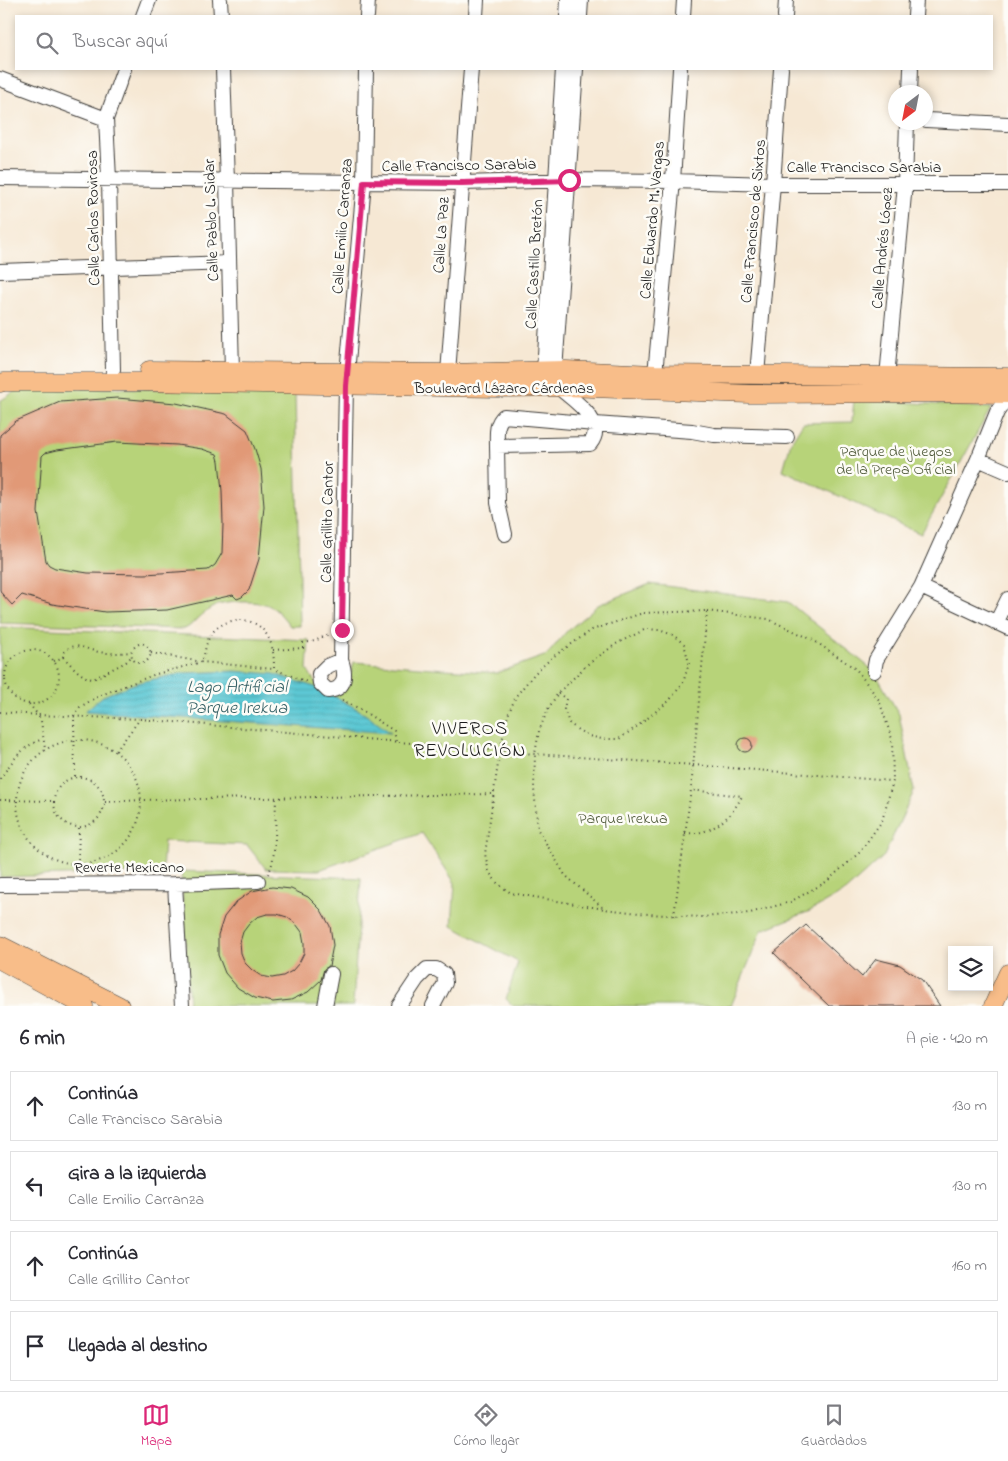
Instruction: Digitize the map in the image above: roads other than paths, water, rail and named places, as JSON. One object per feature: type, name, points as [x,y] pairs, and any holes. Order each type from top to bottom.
[{"type":"main road","name":"Boulevard Lázaro Cárdenas","points":[[1,380],[113,370],[232,370],[496,388],[553,376],[566,370],[655,374],[887,377],[1006,374]]},
{"type":"main road","name":"Boulevard Lázaro Cárdenas","points":[[1,380],[141,382],[347,379],[448,373],[553,376],[749,394],[929,393],[1003,399]]},
{"type":"main road","points":[[1003,399],[1006,374]]},
{"type":"main road","points":[[0,944],[84,1006]]},
{"type":"main road","points":[[0,960],[29,967],[120,1006]]},
{"type":"main road","points":[[0,969],[29,967]]},
{"type":"main road","points":[[993,1006],[1008,973]]},
{"type":"street","points":[[143,15],[149,0]]},
{"type":"street","points":[[220,0],[221,15]]},
{"type":"street","points":[[367,15],[368,0]]},
{"type":"street","points":[[476,15],[477,0]]},
{"type":"street","points":[[566,15],[568,0]]},
{"type":"street","points":[[580,15],[581,0]]},
{"type":"street","points":[[683,15],[684,0]]},
{"type":"street","points":[[784,15],[786,0]]},
{"type":"street","points":[[915,15],[916,0]]},
{"type":"street","name":"Calle Carlos Rovirosa","points":[[113,370],[106,119],[124,70]]},
{"type":"street","name":"Calle Pablo L. Sidar","points":[[223,70],[232,370]]},
{"type":"street","name":"Calle Emilio Carranza","points":[[347,379],[364,182],[366,70]]},
{"type":"street","name":"Calle La Paz","points":[[448,373],[471,70]]},
{"type":"street","name":"Calle Castillo Bretón","points":[[553,376],[562,180],[563,70]]},
{"type":"street","name":"Calle Castillo Bretón","points":[[562,180],[576,70]]},
{"type":"street","name":"Calle Eduardo M. Vargas","points":[[655,374],[673,181],[680,70]]},
{"type":"street","name":"Calle Francisco de Sixtos","points":[[757,375],[774,184],[781,70]]},
{"type":"street","points":[[910,85],[911,70]]},
{"type":"street","points":[[0,79],[106,119]]},
{"type":"street","points":[[933,120],[1008,124]]},
{"type":"street","name":"Calle Andrés López","points":[[887,377],[905,184],[907,130]]},
{"type":"street","name":"Calle Francisco Sarabia","points":[[0,178],[462,183],[562,180],[774,184],[1008,184]]},
{"type":"street","points":[[0,271],[229,263]]},
{"type":"street","points":[[497,446],[590,444],[595,438],[595,424],[553,376]]},
{"type":"street","name":"Calle Grillito Cantor","points":[[342,660],[347,379]]},
{"type":"street","points":[[874,671],[876,660],[921,587],[1003,399]]},
{"type":"street","points":[[505,534],[498,503],[497,446],[497,427],[504,416],[692,431],[714,435],[787,437]]},
{"type":"street","points":[[978,460],[1008,472]]},
{"type":"street","points":[[921,587],[1002,626],[1008,599]]},
{"type":"street","name":"Reverte Mexicano","points":[[0,885],[175,884],[258,881]]},
{"type":"street","points":[[175,884],[182,1006]]},
{"type":"street","points":[[399,1006],[417,979],[427,969],[436,969],[444,974],[445,983],[433,1006]]},
{"type":"street","points":[[325,1006],[331,974]]},
{"type":"water","name":"Lago Artificial Parque Irekua","points":[[235,671],[274,674],[321,689],[359,710],[391,733],[85,711],[103,696],[136,683],[183,673]]},
{"type":"district","name":"VIVEROS REVOLUCIÓN","points":[[470,738]]},
{"type":"park label","name":"Parque de juegos de la Prepa Oficial","points":[[896,459]]},
{"type":"park label","name":"Parque Irekua","points":[[623,817]]}]
